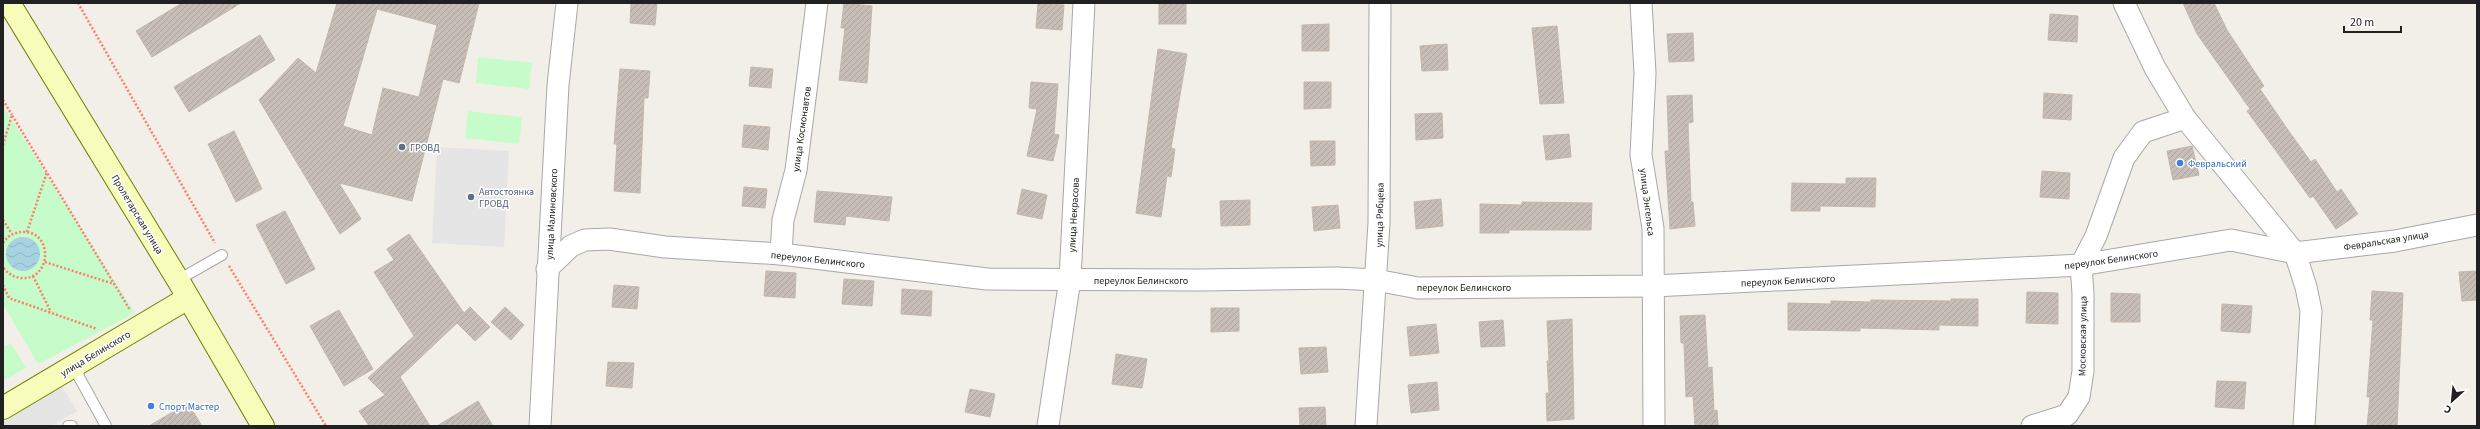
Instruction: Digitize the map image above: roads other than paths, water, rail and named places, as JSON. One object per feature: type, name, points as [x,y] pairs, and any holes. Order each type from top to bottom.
[{"type":"main road","name":"Пролетарская улица","points":[[17,7],[263,426]]},
{"type":"main road","name":"улица Белинского","points":[[3,408],[77,364],[183,289]]},
{"type":"street","name":"улица Малиновского","points":[[540,426],[547,270],[558,86],[567,3]]},
{"type":"street","name":"улица Космонавтов","points":[[781,254],[783,220],[796,170],[817,3]]},
{"type":"street","name":"улица Некрасова","points":[[1048,426],[1070,279],[1084,3]]},
{"type":"street","name":"улица Рябцева","points":[[1366,426],[1379,223],[1380,3]]},
{"type":"street","name":"улица Энгельса","points":[[1641,3],[1645,73],[1641,155],[1653,228],[1654,426]]},
{"type":"street","points":[[2124,3],[2155,68],[2185,118],[2295,253],[2306,287],[2311,312],[2304,426]]},
{"type":"street","points":[[2081,265],[2096,236],[2124,158],[2143,132],[2185,118]]},
{"type":"street","name":"Февральская улица","points":[[2295,253],[2395,241],[2477,225]]},
{"type":"street","name":"переулок Белинского","points":[[547,270],[571,246],[585,240],[609,239],[665,247],[781,254],[987,279],[1376,280],[1418,288],[1653,286],[2081,265],[2232,240],[2295,253]]},
{"type":"street","name":"Московская улица","points":[[2032,426],[2067,415],[2079,397],[2083,371],[2083,293],[2081,265]]},
{"type":"street","points":[[533,426],[542,389]]},
{"type":"lane","points":[[183,289],[222,255]]},
{"type":"lane","points":[[77,364],[79,377],[106,426]]},
{"type":"water","points":[[26,237],[35,242],[39,247],[39,261],[35,266],[30,270],[20,271],[16,270],[7,261],[6,251],[7,247],[16,238]]},
{"type":"place","name":"ГРОВД","points":[[402,147]]},
{"type":"place","name":"Февральский","points":[[2180,163]]},
{"type":"place","name":"Автостоянка ГРОВД","points":[[471,197]]},
{"type":"place","name":"Спорт Мастер","points":[[151,406]]}]
